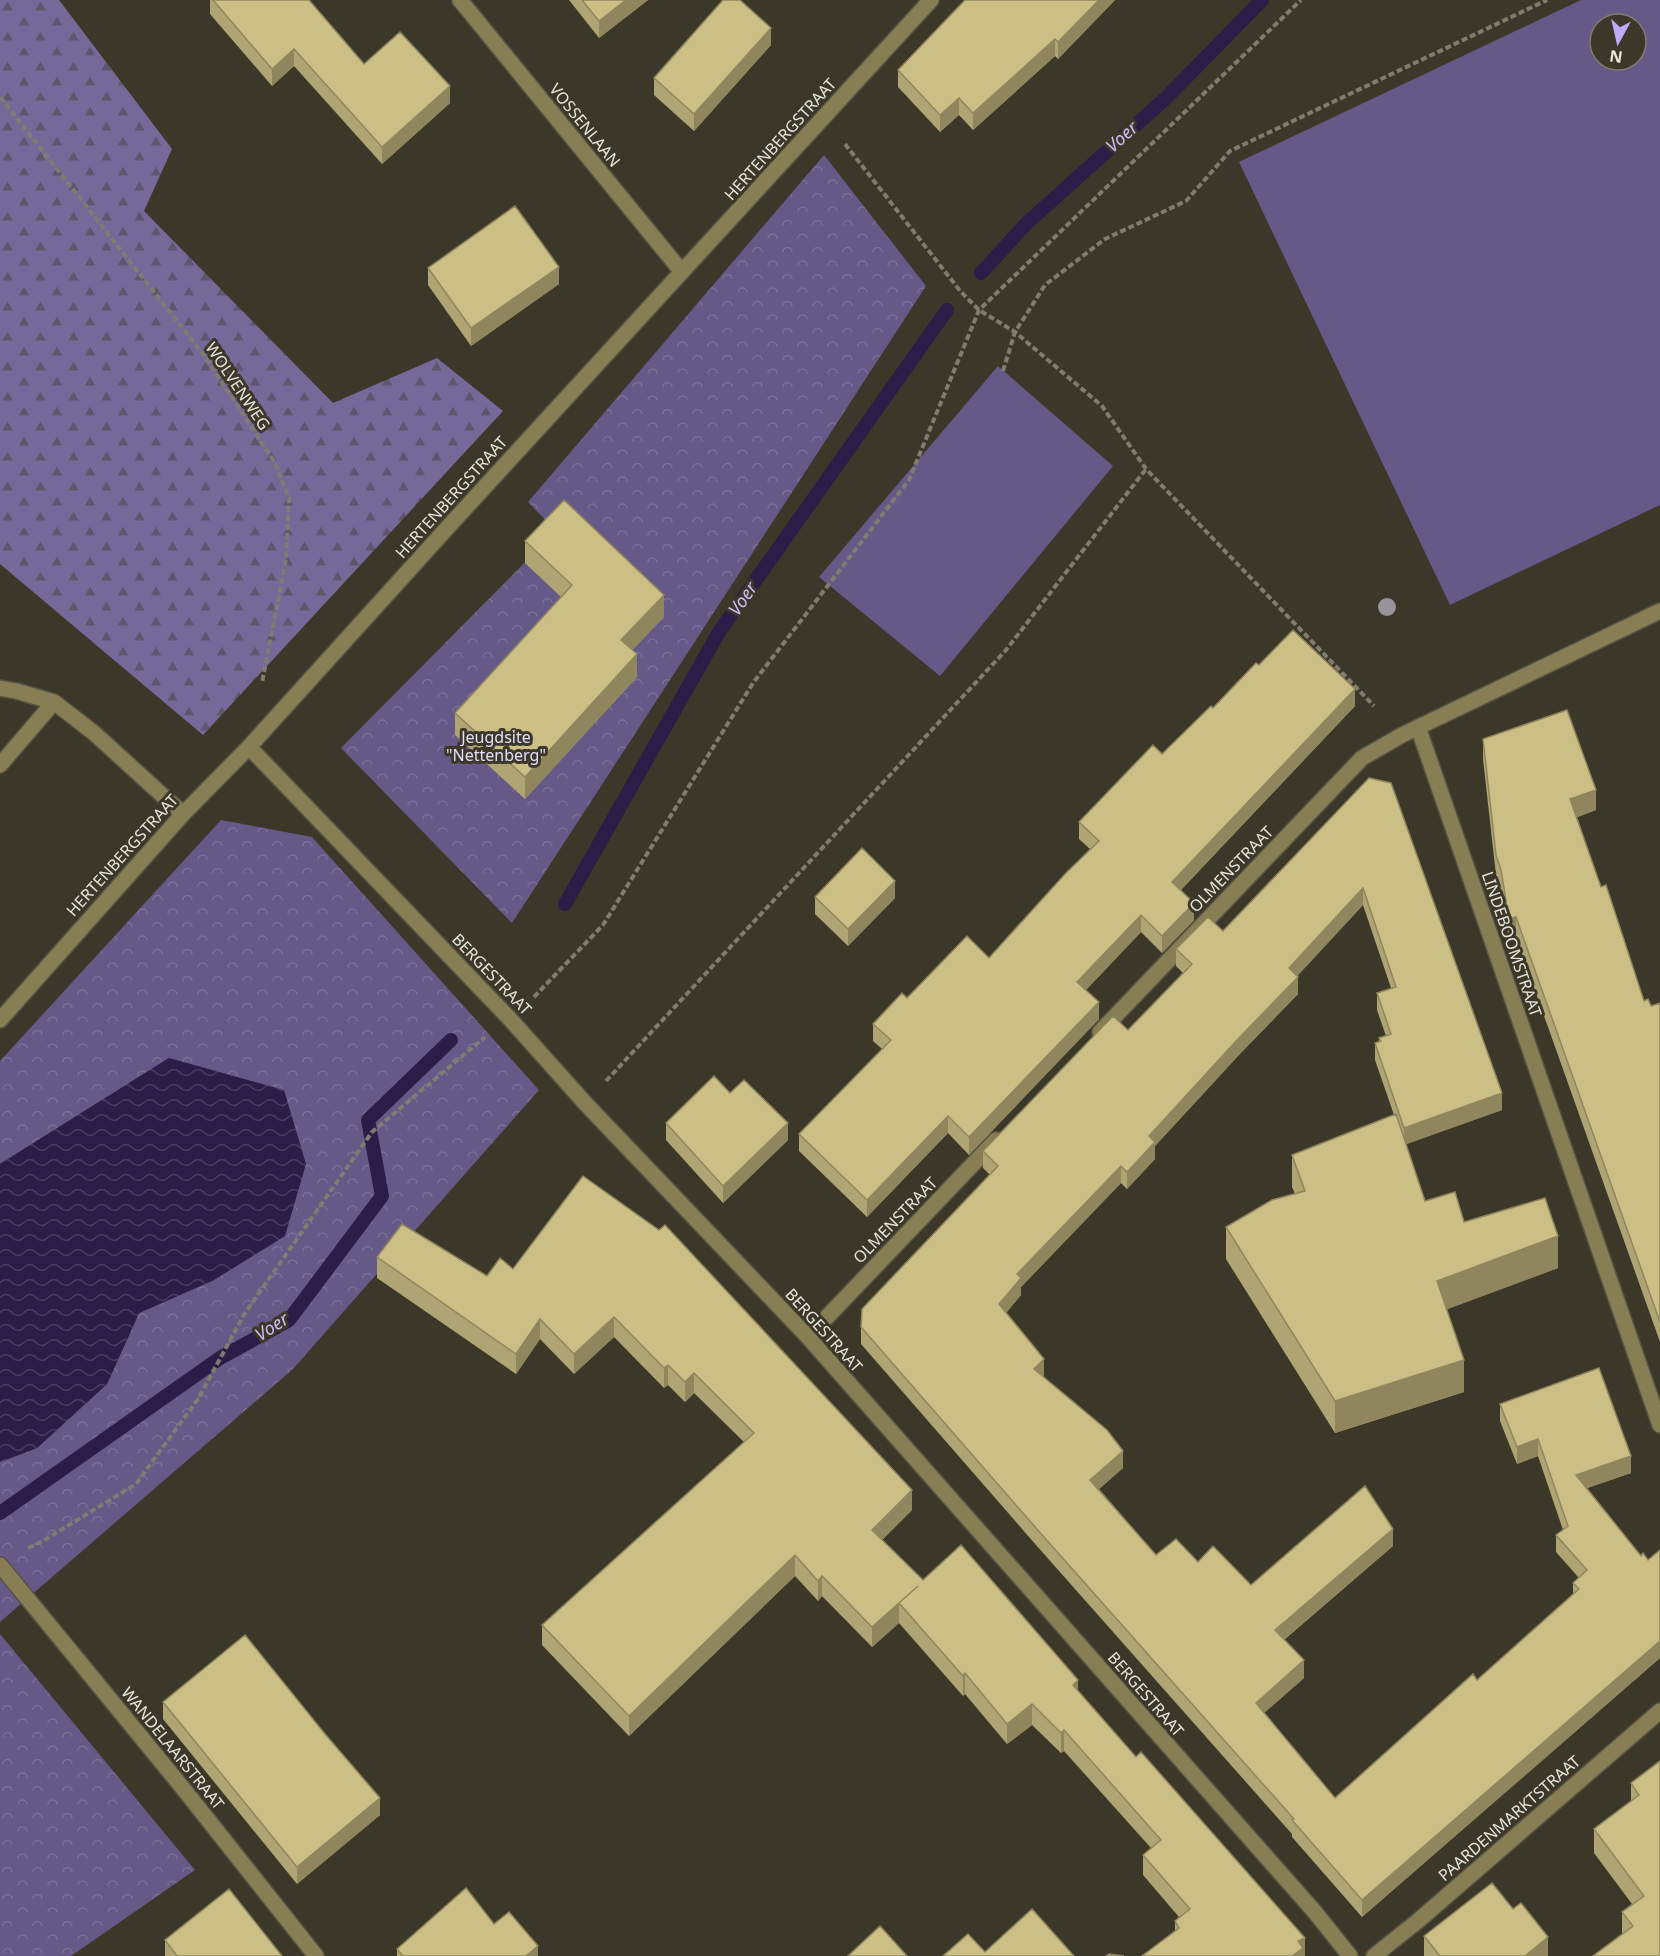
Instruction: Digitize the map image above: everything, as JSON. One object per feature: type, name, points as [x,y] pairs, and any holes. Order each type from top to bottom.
[{"type":"street","name":"VOSSENLAAN","points":[[460,0],[682,272]]},
{"type":"street","name":"HERTENBERGSTRAAT","points":[[0,1020],[183,814],[249,747],[931,0]]},
{"type":"street","points":[[1418,727],[1660,611]]},
{"type":"street","points":[[0,688],[54,702],[94,732],[183,814]]},
{"type":"street","points":[[0,765],[54,702]]},
{"type":"street","name":"OLMENSTRAAT","points":[[1089,1044],[1362,758],[1418,727]]},
{"type":"street","name":"LINDEBOOMSTRAAT","points":[[1418,727],[1660,1425]]},
{"type":"street","name":"BERGESTRAAT","points":[[249,747],[510,1019],[585,1103],[807,1337],[1314,1911],[1350,1956]]},
{"type":"street","name":"OLMENSTRAAT","points":[[807,1337],[1006,1130]]},
{"type":"street","name":"WANDELAARSTRAAT","points":[[0,1565],[182,1787],[316,1956]]},
{"type":"street","name":"PAARDENMARKTSTRAAT","points":[[1380,1954],[1660,1711]]},
{"type":"path","points":[[24,1550],[43,1541],[135,1484],[198,1399],[245,1313],[372,1132],[510,1019],[603,925],[753,683],[909,480],[979,310],[1301,0]]},
{"type":"path","points":[[1003,371],[1016,332],[1045,285],[1105,238],[1186,201],[1230,151],[1547,0]]},
{"type":"path","name":"WOLVENWEG","points":[[0,97],[203,354],[275,463],[289,498],[286,559],[260,692]]},
{"type":"path","points":[[823,118],[961,292],[979,310],[1016,332],[1102,406],[1146,469],[1374,706]]},
{"type":"path","points":[[585,1103],[1006,650],[1146,469]]},
{"type":"green space","points":[[0,0],[59,0],[172,149],[144,211],[333,403],[437,358],[503,411],[203,735],[0,564]]},
{"type":"green space","points":[[1581,0],[1660,0],[1660,505],[1450,605],[1239,162]]},
{"type":"green space","name":"Jeugdsite \"Nettenberg\"","points":[[824,155],[926,286],[512,923],[341,748],[556,531],[528,502]]},
{"type":"green space","points":[[998,366],[1113,466],[940,676],[819,577]]},
{"type":"green space","points":[[221,820],[312,837],[539,1090],[293,1369],[0,1622],[0,1462],[37,1448],[107,1384],[139,1313],[214,1280],[169,1058],[0,1164],[0,1061]]},
{"type":"green space","points":[[0,1634],[195,1870],[71,1956],[0,1956]]},
{"type":"water","points":[[169,1058],[284,1090],[306,1164],[285,1236],[214,1280],[139,1313],[107,1384],[37,1448],[0,1462],[0,1164]]},
{"type":"building","points":[[213,0],[309,0],[364,64],[400,32],[450,86],[382,147],[294,49],[272,69]]},
{"type":"building","points":[[582,0],[626,0],[599,21]]},
{"type":"building","points":[[723,0],[740,0],[771,28],[694,114],[654,78]]},
{"type":"building","points":[[965,0],[1099,0],[1058,42],[1055,39],[973,113],[959,98],[940,115],[898,70]]},
{"type":"building","points":[[515,206],[559,267],[471,328],[428,268]]},
{"type":"building","points":[[564,500],[664,595],[621,640],[637,654],[525,777],[455,713],[572,585],[525,541]]},
{"type":"building","points":[[1293,630],[1355,689],[1172,882],[1194,903],[1162,936],[1141,915],[1077,982],[1099,1002],[969,1137],[948,1116],[867,1200],[799,1134],[891,1040],[873,1024],[902,993],[907,998],[967,936],[989,958],[1066,873],[1099,841],[1079,822],[1153,745],[1162,754],[1211,706],[1213,708],[1256,663],[1259,665]]},
{"type":"building","points":[[1567,710],[1596,790],[1570,799],[1601,887],[1606,885],[1644,1001],[1648,999],[1651,1006],[1660,1003],[1660,1322],[1516,917],[1509,919],[1501,870],[1496,855],[1483,739]]},
{"type":"building","points":[[1369,778],[1391,783],[1502,1093],[1404,1128],[1375,1043],[1381,1041],[1379,1038],[1391,1034],[1377,993],[1396,987],[1363,888],[1289,968],[1298,977],[1149,1136],[1155,1142],[1127,1172],[1121,1166],[1017,1274],[1021,1278],[999,1304],[1044,1359],[1034,1369],[1107,1430],[1123,1451],[1090,1480],[1156,1555],[1176,1539],[1198,1562],[1213,1546],[1251,1585],[1365,1486],[1393,1529],[1275,1630],[1304,1660],[1256,1703],[1335,1798],[1473,1674],[1477,1680],[1579,1589],[1573,1583],[1587,1570],[1556,1535],[1568,1526],[1538,1439],[1517,1447],[1500,1404],[1599,1368],[1631,1456],[1576,1475],[1641,1556],[1643,1553],[1648,1560],[1660,1550],[1660,1641],[1362,1900],[1292,1820],[1294,1819],[861,1327],[862,1309],[998,1166],[983,1151],[1113,1016],[1128,1030],[1192,964],[1176,949],[1208,917],[1223,931]]},
{"type":"building","points":[[862,848],[895,881],[848,929],[815,897]]},
{"type":"building","points":[[714,1076],[730,1093],[744,1080],[788,1123],[723,1186],[666,1123]]},
{"type":"building","points":[[1396,1114],[1425,1201],[1455,1192],[1464,1222],[1545,1198],[1558,1236],[1437,1281],[1464,1360],[1335,1401],[1226,1227],[1272,1200],[1305,1191],[1292,1155]]},
{"type":"building","points":[[583,1176],[659,1230],[665,1225],[912,1490],[872,1530],[923,1580],[961,1545],[1078,1680],[1073,1685],[1136,1757],[1141,1752],[1305,1938],[1298,1941],[1303,1948],[1292,1956],[1142,1956],[1179,1928],[1175,1921],[1190,1909],[1143,1855],[1161,1840],[1064,1730],[1061,1733],[1032,1704],[1007,1724],[965,1673],[963,1676],[899,1603],[918,1586],[872,1627],[822,1576],[818,1581],[795,1555],[629,1716],[542,1625],[754,1433],[694,1373],[685,1382],[668,1365],[664,1368],[614,1317],[574,1354],[540,1319],[516,1354],[377,1257],[402,1224],[487,1276],[500,1258],[513,1269]]},
{"type":"building","points":[[245,1635],[380,1798],[297,1867],[163,1702]]},
{"type":"building","points":[[1660,1761],[1660,1956],[1593,1956],[1633,1926],[1622,1912],[1644,1896],[1594,1829],[1639,1795],[1631,1783]]},
{"type":"building","points":[[1492,1883],[1513,1909],[1521,1903],[1548,1937],[1525,1956],[1440,1956],[1424,1936]]},
{"type":"building","points":[[466,1888],[494,1924],[509,1912],[538,1946],[526,1956],[403,1956],[397,1949]]},
{"type":"building","points":[[229,1889],[282,1956],[177,1956],[165,1940]]},
{"type":"building","points":[[1032,1909],[1074,1956],[943,1956],[968,1934],[985,1952]]},
{"type":"building","points":[[880,1926],[907,1956],[848,1956]]},
{"type":"waterway","name":"Voer","points":[[981,273],[1027,223],[1166,98],[1262,0]]},
{"type":"waterway","name":"Voer","points":[[565,904],[719,632],[947,310]]},
{"type":"waterway","name":"Voer","points":[[0,1513],[220,1358],[289,1320],[382,1196],[368,1120],[451,1040]]}]
